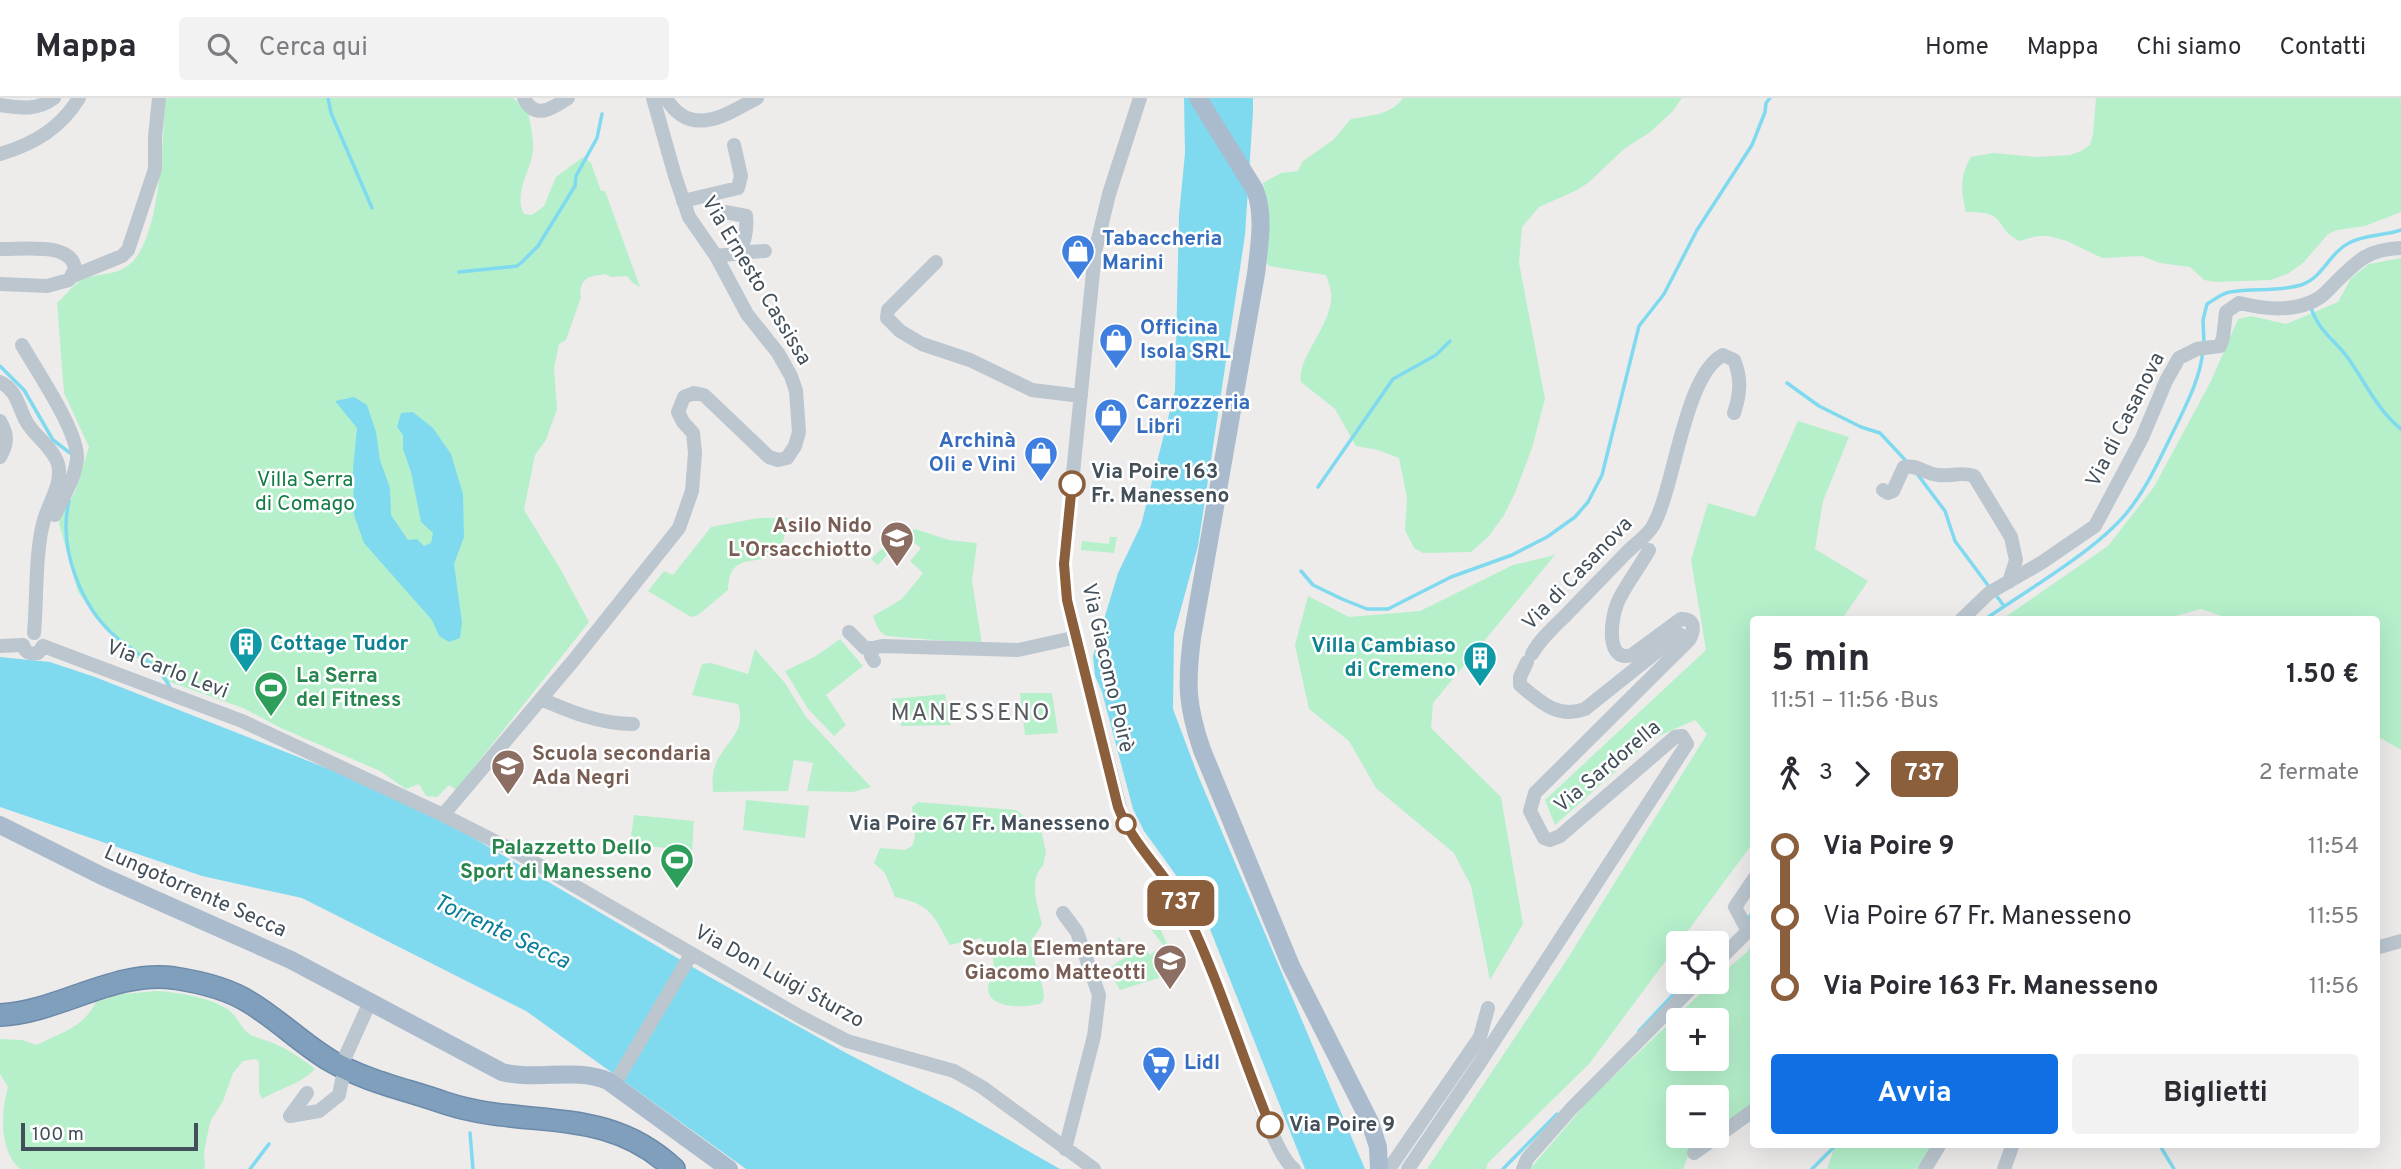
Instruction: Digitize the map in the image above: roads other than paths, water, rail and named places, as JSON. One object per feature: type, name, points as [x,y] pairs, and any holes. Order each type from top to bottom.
[{"type":"highway","points":[[0,1015],[34,1012],[129,979],[155,976],[187,980],[226,991],[250,1002],[329,1060],[359,1073],[461,1108],[487,1114],[575,1121],[602,1127],[637,1141],[674,1169]]},
{"type":"main road","points":[[1198,98],[1255,190],[1259,201],[1258,253],[1187,674],[1190,716],[1291,966],[1371,1123],[1378,1147],[1379,1169]]},
{"type":"main road","name":"Lungotorrente Secca","points":[[0,825],[102,876],[291,960],[502,1072],[520,1076],[594,1076],[617,1080],[729,1169]]},
{"type":"street","points":[[0,105],[38,107],[54,98]]},
{"type":"street","points":[[0,154],[50,133],[68,116],[79,98]]},
{"type":"street","points":[[0,284],[64,284],[72,276],[122,256],[128,250],[155,169],[159,98]]},
{"type":"street","points":[[524,98],[530,107],[547,111],[568,98]]},
{"type":"street","points":[[655,99],[686,119],[717,120],[757,98]]},
{"type":"street","name":"Via Giacomo Poirè","points":[[1140,98],[1109,194],[1094,252],[1081,396],[1072,551],[1064,564],[1067,600],[1121,813],[1131,832],[1184,908],[1219,989],[1284,1159],[1294,1169]]},
{"type":"street","name":"Via Ernesto Cassissa","points":[[443,815],[679,528],[692,491],[695,453],[693,433],[682,422],[678,412],[684,397],[694,393],[704,395],[769,457],[778,460],[787,458],[795,446],[799,432],[799,410],[791,376],[778,353],[747,314],[716,256],[689,217],[655,99]]},
{"type":"street","points":[[684,201],[738,188],[741,176],[734,145]]},
{"type":"street","points":[[725,212],[743,214],[747,219],[742,247],[736,253]]},
{"type":"street","name":"Via di Casanova","points":[[1965,616],[1989,593],[2095,526],[2147,427],[2166,381],[2179,358],[2197,349],[2220,346],[2224,338],[2226,313],[2239,303],[2273,309],[2306,305],[2321,297],[2359,258],[2370,253],[2401,248]]},
{"type":"street","points":[[0,249],[59,250],[74,262],[72,276]]},
{"type":"street","points":[[716,256],[765,251]]},
{"type":"street","points":[[936,262],[888,310],[887,318],[900,331],[922,344],[970,360],[1031,390],[1081,396]]},
{"type":"street","points":[[22,345],[55,401],[77,451],[72,480],[53,520],[43,522]]},
{"type":"street","name":"Via di Casanova","points":[[1689,640],[1679,634],[1585,709],[1577,712],[1551,709],[1520,685],[1520,677],[1530,658],[1551,631],[1653,526],[1695,390],[1708,368],[1723,355],[1734,360],[1738,370],[1740,395],[1734,414]]},
{"type":"street","points":[[0,383],[9,386],[15,394],[27,422],[58,463],[57,485],[43,522],[33,633]]},
{"type":"street","points":[[0,421],[7,433],[7,443],[0,457]]},
{"type":"street","points":[[1883,490],[1888,493],[1893,491],[1904,467],[1909,466],[1936,475],[1967,473],[1974,476],[2011,537],[2016,559],[2009,582]]},
{"type":"street","points":[[1649,550],[1617,601],[1612,623],[1614,650],[1618,656],[1632,655],[1684,618],[1694,627],[1689,640]]},
{"type":"street","points":[[849,632],[873,655],[882,646],[1018,650],[1077,638]]},
{"type":"street","points":[[33,633],[40,635],[43,646],[38,653],[31,654],[23,645],[24,638],[33,633]]},
{"type":"street","name":"Via Sardorella","points":[[1408,1169],[1686,746],[1686,741],[1682,736],[1675,737],[1560,836],[1550,840],[1544,838],[1530,811],[1535,793],[1689,640]]},
{"type":"street","points":[[0,646],[23,645]]},
{"type":"street","name":"Via Carlo Levi","points":[[43,646],[242,721],[443,815]]},
{"type":"street","points":[[541,699],[590,718],[615,724],[633,724]]},
{"type":"street","name":"Via Don Luigi Sturzo","points":[[443,815],[518,852],[799,1016],[847,1041],[954,1071],[982,1087],[1094,1169]]},
{"type":"street","points":[[1729,950],[1748,931],[1735,907],[1750,885]]},
{"type":"street","points":[[1063,913],[1077,932],[1099,995],[1094,1035],[1065,1149]]},
{"type":"street","points":[[2380,947],[2401,942]]},
{"type":"street","points":[[617,1080],[689,958]]},
{"type":"street","points":[[1523,1169],[1527,1159],[1570,1110],[1686,994]]},
{"type":"street","points":[[346,1055],[370,1002]]},
{"type":"street","points":[[1389,1169],[1476,1044],[1486,1022],[1488,1007]]},
{"type":"street","points":[[307,1093],[290,1116],[318,1111],[345,1088]]},
{"type":"street","points":[[1694,1153],[1750,1113]]},
{"type":"street","points":[[1925,1169],[1938,1148]]},
{"type":"street","points":[[2004,1169],[2012,1148]]},
{"type":"water","points":[[1184,98],[1253,98],[1253,112],[1245,235],[1198,546],[1174,634],[1173,709],[1197,773],[1365,1169],[1305,1169],[1204,914],[1144,831],[1133,809],[1102,692],[1095,676],[1093,656],[1118,573],[1141,525],[1175,391],[1179,215],[1185,153]]},
{"type":"water","points":[[354,397],[367,405],[376,432],[380,460],[390,488],[391,515],[408,540],[417,539],[424,546],[431,543],[433,533],[421,522],[411,472],[403,449],[403,435],[397,427],[401,413],[413,412],[433,428],[451,454],[463,494],[464,537],[454,564],[462,622],[460,638],[449,642],[439,636],[432,620],[364,543],[354,515],[353,468],[357,428],[335,401]]},
{"type":"water","name":"Torrente Secca","points":[[0,657],[50,662],[95,677],[377,788],[443,820],[708,976],[1060,1169],[746,1169],[526,1011],[302,898],[202,876],[0,807]]},
{"type":"waterway","points":[[328,98],[331,113],[372,208]]},
{"type":"waterway","points":[[1301,571],[1313,585],[1342,599],[1367,609],[1388,609],[1451,577],[1512,555],[1547,537],[1575,517],[1588,502],[1602,475],[1639,326],[1664,294],[1697,230],[1752,145],[1770,98]]},
{"type":"waterway","points":[[459,272],[517,266],[538,246],[575,186],[576,176],[597,138],[602,114]]},
{"type":"waterway","points":[[2204,343],[2203,320],[2207,304],[2221,295],[2301,285],[2315,277],[2336,253],[2349,243],[2401,230]]},
{"type":"waterway","points":[[2310,305],[2322,328],[2348,358],[2385,414],[2401,429]]},
{"type":"waterway","points":[[1318,487],[1393,379],[1436,355],[1450,341]]},
{"type":"waterway","points":[[1990,616],[2084,552],[2103,537],[2132,506],[2185,408],[2203,351]]},
{"type":"waterway","points":[[0,366],[24,390],[53,440],[70,453]]},
{"type":"waterway","points":[[1787,383],[1819,406],[1861,427],[1880,433],[1908,463]]},
{"type":"waterway","points":[[1918,475],[1945,511],[1955,541],[1990,588]]},
{"type":"waterway","points":[[69,501],[67,537],[75,575],[82,592],[103,624],[154,666],[170,688]]},
{"type":"waterway","points":[[1995,594],[2004,606]]},
{"type":"waterway","points":[[1746,921],[1750,916]]},
{"type":"waterway","points":[[1639,1031],[1674,994]]},
{"type":"waterway","points":[[1503,1169],[1557,1114]]},
{"type":"waterway","points":[[470,1133],[473,1169]]},
{"type":"waterway","points":[[250,1169],[269,1144]]},
{"type":"waterway","points":[[1812,1169],[1833,1148]]},
{"type":"waterway","points":[[2161,1148],[2174,1169]]},
{"type":"place","name":"Tabaccheria Marini","points":[[1078,281]]},
{"type":"place","name":"Officina Isola SRL","points":[[1116,370]]},
{"type":"place","name":"Carrozzeria Libri","points":[[1111,445]]},
{"type":"place","name":"Archinà Oli e Vini","points":[[1041,483]]},
{"type":"place","name":"Via Poire 163 Fr. Manesseno","points":[[1072,484]]},
{"type":"place","name":"Asilo Nido L'Orsacchiotto","points":[[897,568]]},
{"type":"place","name":"Cottage Tudor","points":[[246,674]]},
{"type":"place","name":"Villa Cambiaso di Cremeno","points":[[1480,688]]},
{"type":"place","name":"La Serra del Fitness","points":[[271,718]]},
{"type":"place","name":"Scuola secondaria Ada Negri","points":[[508,796]]},
{"type":"place","name":"Via Poire 67 Fr. Manesseno","points":[[1126,824]]},
{"type":"place","name":"Palazzetto Dello Sport di Manesseno","points":[[677,890]]},
{"type":"place","name":"Scuola Elementare Giacomo Matteotti","points":[[1170,991]]},
{"type":"place","name":"Lidl","points":[[1159,1093]]},
{"type":"place","name":"Via Poire 9","points":[[1270,1125]]},
{"type":"district","name":"MANESSENO","points":[[971,714]]},
{"type":"park label","name":"Villa Serra di Comago","points":[[305,492]]}]
